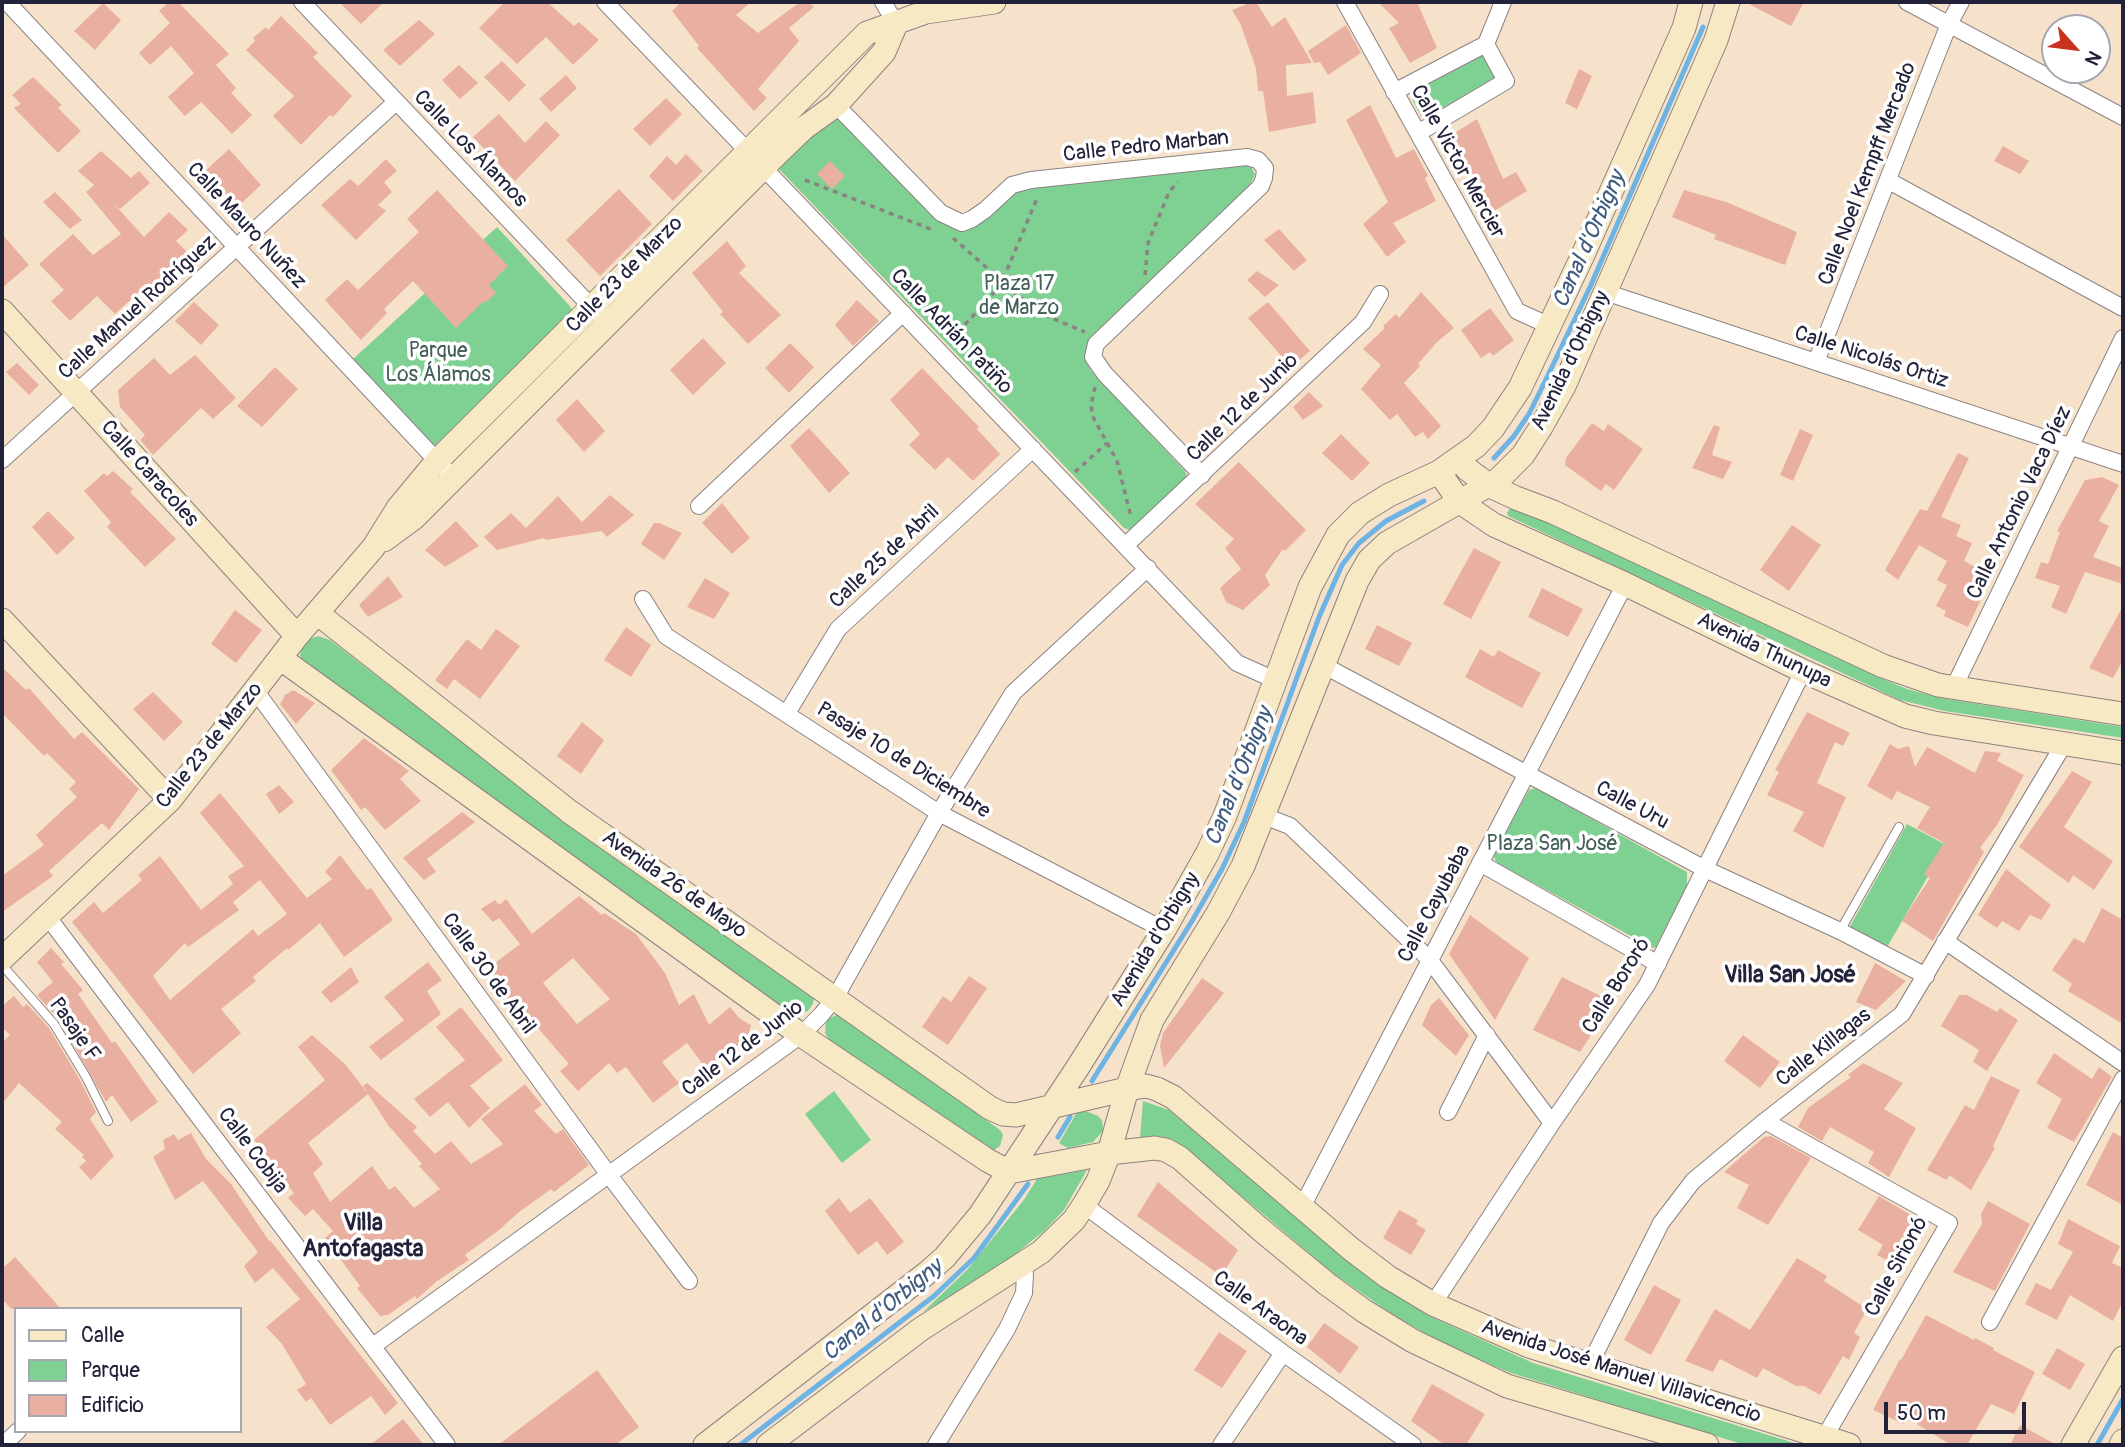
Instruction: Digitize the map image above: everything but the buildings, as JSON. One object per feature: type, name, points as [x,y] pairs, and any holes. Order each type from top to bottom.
[{"type":"street","name":"Calle Mauro Nuñez","points":[[7,2],[454,479]]},
{"type":"street","name":"Calle Los Álamos","points":[[302,2],[600,316]]},
{"type":"street","name":"Calle Adrián Patiño","points":[[605,2],[1237,663],[1275,680]]},
{"type":"street","points":[[883,2],[897,24]]},
{"type":"street","name":"Calle 23 de Marzo","points":[[2,959],[170,800],[280,657],[373,548],[398,508],[437,461],[600,316],[756,161],[867,33],[926,12],[994,2]]},
{"type":"street","name":"Calle Victor Mercier","points":[[1345,2],[1517,311],[1550,326]]},
{"type":"street","points":[[1394,92],[1486,44],[1503,2]]},
{"type":"street","name":"Avenida d'Orbigny","points":[[705,1445],[927,1273],[961,1239],[1009,1172],[1164,930],[1202,864],[1225,816],[1310,587],[1338,535],[1360,513],[1460,459],[1493,428],[1520,388],[1684,27],[1691,2]]},
{"type":"street","points":[[1907,2],[2123,117]]},
{"type":"street","name":"Calle Noel Kempff Mercado","points":[[1816,362],[1949,24],[1961,2]]},
{"type":"street","name":"Avenida d'Orbigny","points":[[768,1445],[921,1329],[1041,1252],[1084,1205],[1098,1181],[1109,1153],[1127,1089],[1152,1020],[1243,866],[1339,621],[1368,560],[1387,543],[1490,486],[1523,455],[1541,427],[1564,386],[1716,40],[1722,3]]},
{"type":"street","name":"Calle 23 de Marzo","points":[[756,161],[836,104],[884,52],[897,24]]},
{"type":"street","points":[[1418,133],[1506,81],[1486,44]]},
{"type":"street","name":"Calle Manuel Rodríguez","points":[[2,460],[396,102]]},
{"type":"street","name":"Calle Pedro Marban","points":[[836,104],[942,213],[962,223],[972,219],[1012,185],[1045,178],[1247,158],[1258,160],[1265,168],[1261,186],[1096,344]]},
{"type":"street","points":[[1889,181],[2123,308]]},
{"type":"street","name":"Calle Nicolás Ortiz","points":[[1605,292],[2123,464]]},
{"type":"street","name":"Calle 12 de Junio","points":[[1126,545],[1363,322],[1380,294]]},
{"type":"street","name":"Calle Caracoles","points":[[2,311],[297,636]]},
{"type":"street","points":[[699,506],[903,313]]},
{"type":"street","name":"Calle 23 de Marzo","points":[[373,548],[414,518],[454,479],[600,316]]},
{"type":"street","name":"Calle Antonio Vaca Díez","points":[[1954,687],[2123,338]]},
{"type":"street","points":[[1096,344],[1093,357],[1105,374],[1202,475]]},
{"type":"street","name":"Calle 25 de Abril","points":[[787,713],[838,629],[1033,449]]},
{"type":"street","name":"Avenida Thunupa","points":[[1460,459],[1467,469],[1490,486],[1553,512],[1883,666],[1938,685],[2123,714]]},
{"type":"street","name":"Avenida Thunupa","points":[[1439,472],[1460,502],[1494,525],[1625,583],[1804,671],[1905,716],[2123,753]]},
{"type":"street","name":"Calle 12 de Junio","points":[[373,1346],[801,1035],[821,1015],[835,998],[939,813],[1013,693],[1148,568]]},
{"type":"street","name":"Calle Cayubaba","points":[[1302,1207],[1625,583]]},
{"type":"street","name":"Pasaje 10 de Diciembre","points":[[643,598],[666,636],[939,813],[1164,930]]},
{"type":"street","name":"Avenida 26 de Mayo","points":[[317,612],[570,812],[990,1108],[1003,1114],[1016,1115],[1051,1107]]},
{"type":"street","points":[[2,620],[170,800]]},
{"type":"street","points":[[280,657],[801,1035],[1009,1172]]},
{"type":"street","name":"Calle Uru","points":[[1323,666],[1527,772],[1705,869],[1840,932],[1926,976]]},
{"type":"street","name":"Calle Bororó","points":[[1433,1304],[1647,985],[1804,671]]},
{"type":"street","name":"Calle 30 de Abril","points":[[256,690],[689,1281]]},
{"type":"street","name":"Calle Killagas","points":[[1588,1366],[1661,1223],[1693,1181],[1902,1014],[2064,744]]},
{"type":"street","points":[[1264,816],[1290,826],[1429,959],[1552,1123]]},
{"type":"street","points":[[1480,863],[1658,964]]},
{"type":"street","name":"Calle Cobija","points":[[47,916],[447,1445]]},
{"type":"street","points":[[1945,941],[2123,1063]]},
{"type":"street","points":[[1448,1112],[1487,1035]]},
{"type":"street","points":[[1990,1322],[2123,1079]]},
{"type":"street","name":"Avenida José Manuel Villavicencio","points":[[1051,1107],[1146,1086],[1173,1097],[1360,1256],[1433,1304],[1529,1346],[1588,1366],[1849,1445]]},
{"type":"street","name":"Calle Sirionó","points":[[1765,1121],[1949,1223],[1824,1438]]},
{"type":"street","name":"Avenida José Manuel Villavicencio","points":[[1009,1172],[1109,1153],[1155,1148],[1166,1150],[1180,1158],[1327,1284],[1393,1329],[1461,1366],[1507,1386],[1681,1442],[1707,1445]]},
{"type":"street","name":"Calle Araona","points":[[1084,1205],[1283,1353],[1413,1445]]},
{"type":"street","points":[[936,1445],[1019,1305],[1026,1285],[1021,1267]]},
{"type":"street","points":[[1221,1445],[1283,1353]]},
{"type":"street","points":[[2073,1445],[2123,1358]]},
{"type":"street","points":[[3,1445],[17,1433]]},
{"type":"lane","points":[[1840,932],[1899,827]]},
{"type":"lane","name":"Pasaje F","points":[[2,965],[54,1024],[86,1077],[108,1121]]},
{"type":"path","points":[[1146,296],[1144,284],[1148,243],[1169,192],[1196,163]]},
{"type":"path","points":[[940,351],[1002,282],[1045,178]]},
{"type":"path","points":[[805,180],[939,233]]},
{"type":"path","points":[[951,237],[1037,312],[1092,334],[1096,344]]},
{"type":"path","points":[[1105,374],[1092,393],[1091,405],[1096,426],[1117,461],[1132,523]]},
{"type":"path","points":[[1065,482],[1107,443]]},
{"type":"green space","points":[[1483,54],[1496,74],[1496,79],[1428,119],[1421,116],[1412,99],[1414,92]]},
{"type":"green space","name":"Plaza 17 de Marzo","points":[[839,118],[950,225],[1015,190],[1026,187],[1247,164],[1252,168],[1255,175],[1250,185],[1091,339],[1086,353],[1086,362],[1092,372],[1185,471],[1187,477],[1133,531],[1124,528],[777,167],[829,122]]},
{"type":"green space","name":"Parque Los Álamos","points":[[497,227],[568,304],[572,315],[439,447],[432,447],[351,361]]},
{"type":"green space","points":[[1510,509],[1517,509],[1616,553],[1907,689],[1940,698],[2123,727],[2123,738],[1945,711],[1900,700],[1508,516]]},
{"type":"green space","points":[[318,636],[330,640],[561,818],[814,998],[808,1011],[794,1015],[785,1009],[542,838],[302,661],[302,649],[310,639]]},
{"type":"green space","name":"Plaza San José","points":[[1536,788],[1687,872],[1687,887],[1656,947],[1653,948],[1497,863],[1493,855],[1529,790]]},
{"type":"green space","points":[[1907,824],[1946,845],[1886,949],[1848,930]]},
{"type":"green space","points":[[840,1013],[1000,1130],[1003,1135],[1000,1146],[994,1150],[985,1148],[829,1040],[825,1033],[826,1020]]},
{"type":"green space","points":[[834,1091],[871,1140],[842,1163],[805,1114]]},
{"type":"green space","points":[[1143,1101],[1169,1110],[1350,1263],[1427,1315],[1533,1363],[1801,1445],[1745,1445],[1511,1373],[1448,1346],[1395,1316],[1334,1274],[1180,1144],[1159,1136],[1140,1137]]},
{"type":"green space","points":[[1083,1110],[1102,1120],[1103,1131],[1093,1142],[1068,1148],[1059,1143],[1077,1112]]},
{"type":"green space","points":[[1087,1170],[1064,1210],[1043,1232],[990,1274],[923,1312],[967,1270],[1023,1201],[1037,1179]]},
{"type":"waterway","name":"Canal d'Orbigny","points":[[1494,458],[1529,414],[1552,367],[1590,287],[1703,27]]},
{"type":"waterway","name":"Canal d'Orbigny","points":[[1092,1081],[1222,869],[1244,822],[1319,617],[1342,565],[1359,543],[1386,521],[1424,501]]},
{"type":"waterway","name":"Canal d'Orbigny","points":[[1058,1137],[1070,1117]]},
{"type":"waterway","name":"Canal d'Orbigny","points":[[740,1445],[934,1296],[974,1258],[1028,1184]]},
{"type":"waterway","points":[[2097,1445],[2123,1399]]},
{"type":"district","name":"Villa San José","points":[[1790,976]]},
{"type":"district","name":"Villa Antofagasta","points":[[363,1237]]}]
